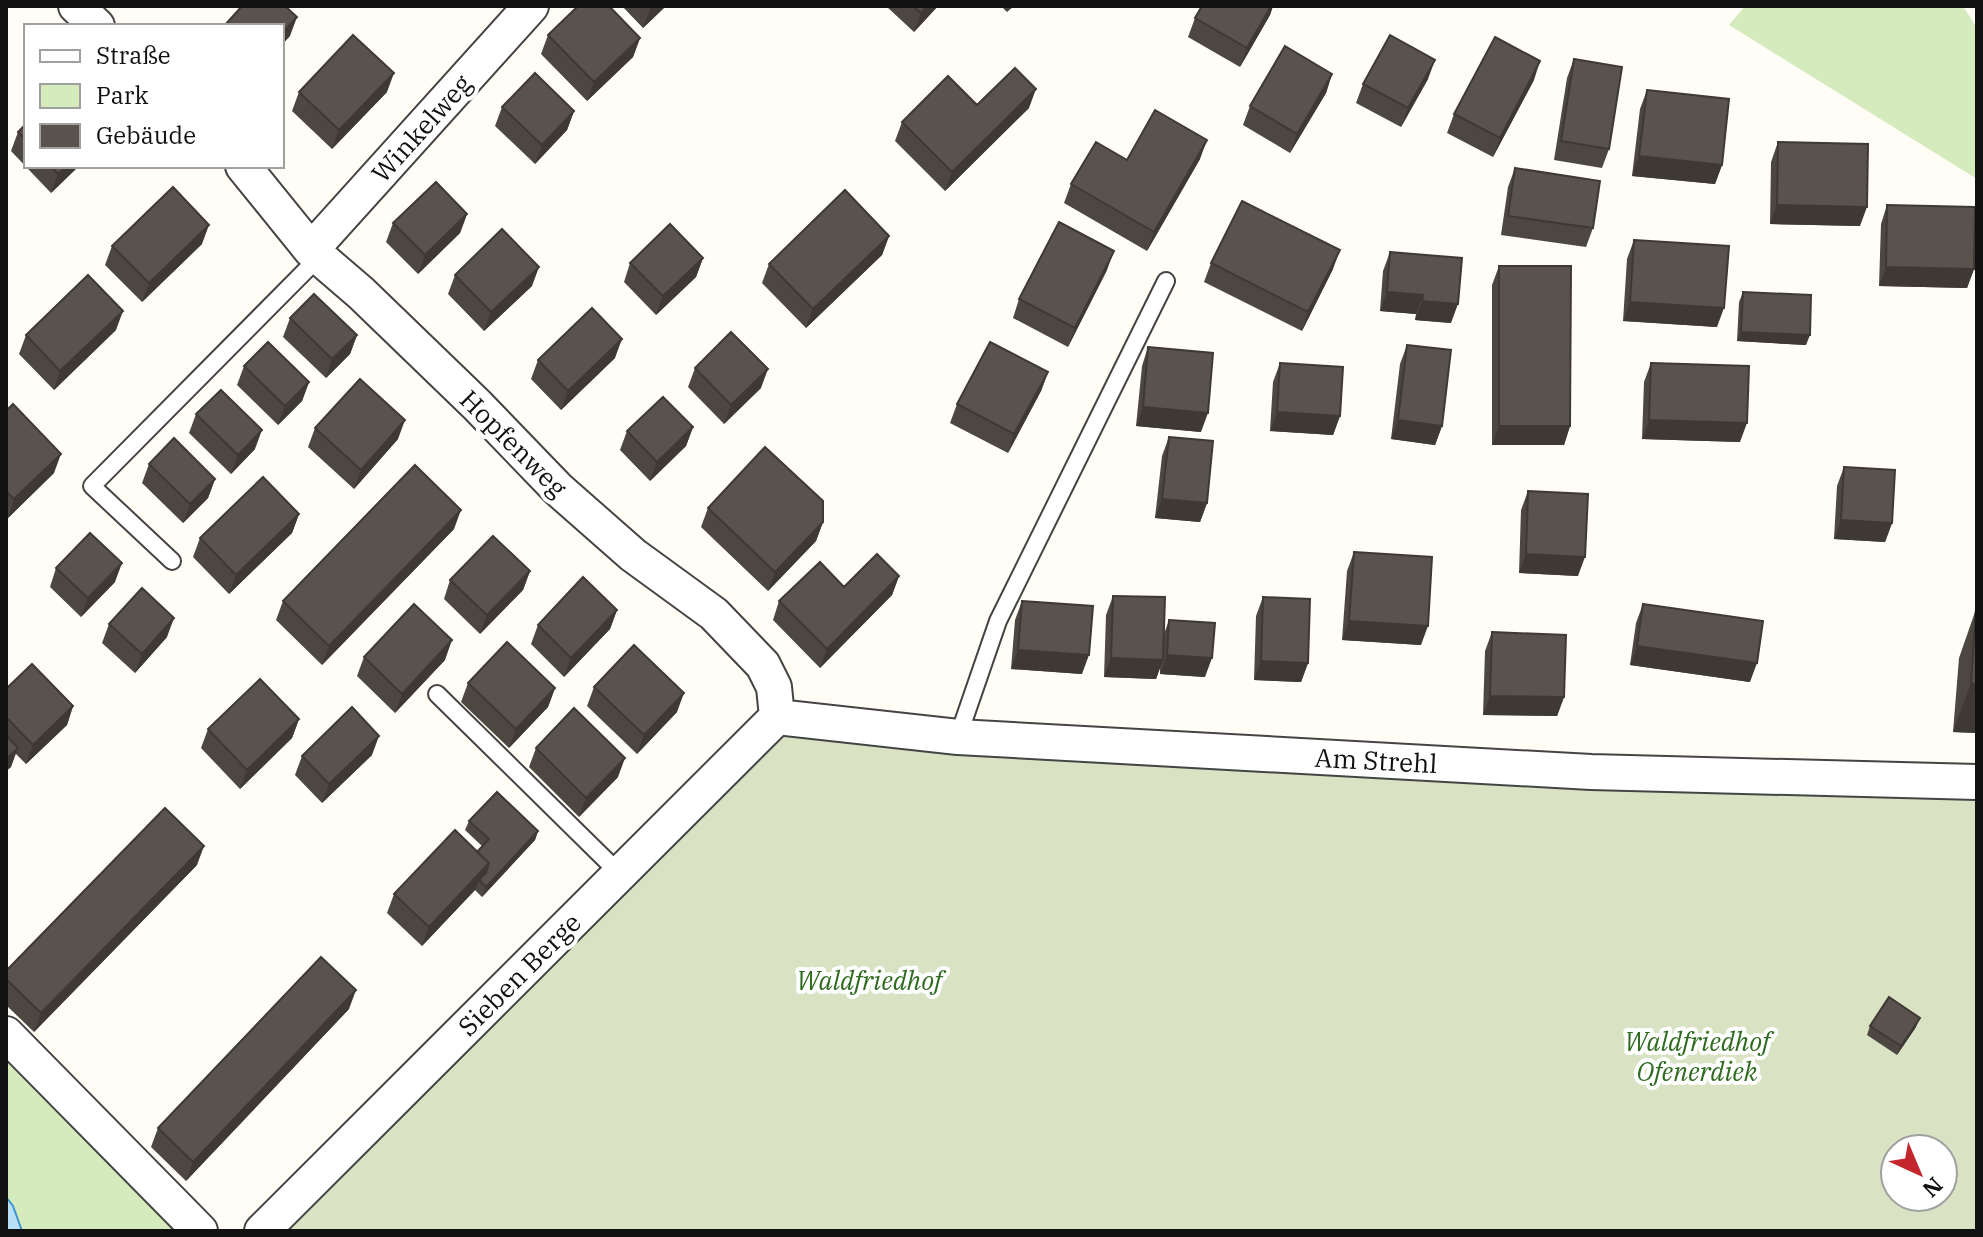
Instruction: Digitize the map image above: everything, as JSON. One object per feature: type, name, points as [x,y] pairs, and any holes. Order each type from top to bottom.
[{"type":"street","points":[[76,6],[95,24]]},
{"type":"street","name":"Winkelweg","points":[[315,253],[531,6]]},
{"type":"street","name":"Hopfenweg","points":[[245,168],[315,253],[477,405],[558,489],[633,555],[714,614],[763,665],[774,687],[777,717]]},
{"type":"street","name":"Am Strehl","points":[[777,717],[958,737],[1591,772],[1977,782]]},
{"type":"street","name":"Sieben Berge","points":[[262,1231],[777,717]]},
{"type":"street","points":[[6,1034],[200,1231]]},
{"type":"lane","points":[[172,561],[92,486],[315,253]]},
{"type":"lane","points":[[958,737],[998,621],[1166,281]]},
{"type":"lane","points":[[437,694],[619,873]]},
{"type":"green space","points":[[1745,6],[1963,6],[1977,28],[1977,179],[1729,25]]},
{"type":"green space","name":"Waldfriedhof","points":[[777,717],[1977,782],[1977,1231],[262,1231]]},
{"type":"green space","points":[[6,1035],[200,1231],[6,1231]]},
{"type":"water","points":[[6,1197],[13,1206],[22,1231],[6,1231]]},
{"type":"building","points":[[242,6],[285,6],[297,17],[284,31],[284,24],[226,24]]},
{"type":"building","points":[[578,6],[609,6],[640,38],[594,82],[548,35]]},
{"type":"building","points":[[913,6],[927,6],[921,13]]},
{"type":"building","points":[[1202,6],[1271,6],[1247,48],[1195,18]]},
{"type":"building","points":[[353,35],[394,73],[339,130],[299,92]]},
{"type":"building","points":[[1390,35],[1435,60],[1408,108],[1363,84]]},
{"type":"building","points":[[1495,37],[1540,61],[1500,138],[1454,114]]},
{"type":"building","points":[[1285,46],[1332,74],[1297,134],[1250,106]]},
{"type":"building","points":[[1574,59],[1622,67],[1609,149],[1561,141]]},
{"type":"building","points":[[1015,68],[1036,89],[952,172],[902,122],[948,76],[977,105]]},
{"type":"building","points":[[535,73],[574,111],[542,145],[502,107]]},
{"type":"building","points":[[1647,90],[1729,99],[1722,165],[1639,156]]},
{"type":"building","points":[[1155,110],[1207,140],[1154,232],[1071,184],[1096,142],[1127,160]]},
{"type":"building","points":[[1778,142],[1868,144],[1867,207],[1777,205]]},
{"type":"building","points":[[1515,168],[1600,181],[1593,228],[1508,216]]},
{"type":"building","points":[[436,182],[467,214],[425,255],[393,223]]},
{"type":"building","points":[[173,187],[209,225],[149,283],[112,246]]},
{"type":"building","points":[[845,190],[889,236],[813,309],[769,264]]},
{"type":"building","points":[[1242,201],[1340,250],[1308,312],[1211,263]]},
{"type":"building","points":[[1887,205],[1975,207],[1974,269],[1886,267]]},
{"type":"building","points":[[1059,222],[1114,251],[1075,328],[1019,299]]},
{"type":"building","points":[[670,224],[703,258],[663,296],[630,263]]},
{"type":"building","points":[[502,229],[539,267],[491,312],[455,275]]},
{"type":"building","points":[[1634,240],[1729,246],[1724,308],[1630,302]]},
{"type":"building","points":[[1390,252],[1462,258],[1458,304],[1422,301],[1423,295],[1387,292]]},
{"type":"building","points":[[1499,266],[1571,266],[1570,426],[1499,426]]},
{"type":"building","points":[[88,275],[123,311],[60,371],[26,335]]},
{"type":"building","points":[[1743,292],[1811,295],[1810,335],[1741,332]]},
{"type":"building","points":[[314,294],[357,335],[332,359],[290,318]]},
{"type":"building","points":[[592,308],[622,339],[568,391],[538,360]]},
{"type":"building","points":[[731,332],[768,369],[731,405],[695,368]]},
{"type":"building","points":[[268,342],[309,382],[285,406],[244,366]]},
{"type":"building","points":[[990,342],[1048,372],[1014,434],[957,404]]},
{"type":"building","points":[[1407,345],[1451,350],[1442,426],[1398,420]]},
{"type":"building","points":[[1148,347],[1213,353],[1208,413],[1143,407]]},
{"type":"building","points":[[1280,363],[1343,367],[1340,416],[1277,412]]},
{"type":"building","points":[[1651,363],[1749,366],[1747,423],[1649,420]]},
{"type":"building","points":[[360,379],[405,420],[361,470],[315,428]]},
{"type":"building","points":[[221,390],[262,430],[238,455],[196,414]]},
{"type":"building","points":[[663,397],[693,427],[657,462],[627,431]]},
{"type":"building","points":[[13,404],[61,454],[14,499],[6,491],[6,411]]},
{"type":"building","points":[[1169,437],[1213,441],[1207,503],[1162,499]]},
{"type":"building","points":[[174,438],[215,479],[190,504],[149,464]]},
{"type":"building","points":[[765,447],[823,501],[823,522],[775,572],[708,508]]},
{"type":"building","points":[[415,465],[461,510],[329,646],[283,601]]},
{"type":"building","points":[[1844,467],[1895,470],[1892,523],[1841,520]]},
{"type":"building","points":[[263,477],[299,514],[236,575],[200,538]]},
{"type":"building","points":[[1528,491],[1588,494],[1585,557],[1526,554]]},
{"type":"building","points":[[90,533],[122,563],[88,598],[56,568]]},
{"type":"building","points":[[493,536],[530,571],[487,615],[450,580]]},
{"type":"building","points":[[1354,552],[1432,557],[1428,626],[1349,621]]},
{"type":"building","points":[[877,554],[899,576],[827,649],[779,601],[820,562],[844,587]]},
{"type":"building","points":[[583,577],[617,610],[571,658],[538,625]]},
{"type":"building","points":[[142,588],[174,618],[142,654],[109,624]]},
{"type":"building","points":[[1113,596],[1165,597],[1163,660],[1111,658]]},
{"type":"building","points":[[1263,597],[1310,599],[1308,663],[1261,661]]},
{"type":"building","points":[[1022,601],[1093,606],[1089,655],[1018,650]]},
{"type":"building","points":[[414,604],[452,640],[402,694],[364,657]]},
{"type":"building","points":[[1643,604],[1763,621],[1757,663],[1637,646]]},
{"type":"building","points":[[1977,609],[1977,684],[1971,683]]},
{"type":"building","points":[[1169,620],[1215,623],[1212,658],[1167,655]]},
{"type":"building","points":[[1492,632],[1566,635],[1564,697],[1490,696]]},
{"type":"building","points":[[507,642],[555,688],[516,729],[468,683]]},
{"type":"building","points":[[634,645],[684,693],[644,735],[594,687]]},
{"type":"building","points":[[32,664],[73,706],[33,745],[6,717],[6,689]]},
{"type":"building","points":[[260,679],[299,719],[247,770],[208,729]]},
{"type":"building","points":[[352,707],[379,736],[329,784],[302,756]]},
{"type":"building","points":[[574,708],[625,758],[586,798],[536,748]]},
{"type":"building","points":[[6,735],[18,748],[6,759]]},
{"type":"building","points":[[497,792],[538,831],[486,887],[479,880],[486,873],[489,863],[477,852],[489,839],[469,821]]},
{"type":"building","points":[[165,808],[204,846],[41,1013],[6,979],[6,971]]},
{"type":"building","points":[[455,830],[489,863],[429,927],[394,894]]},
{"type":"building","points":[[321,957],[356,990],[193,1162],[158,1128]]},
{"type":"building","points":[[1889,997],[1920,1018],[1901,1046],[1870,1026]]},
{"type":"park label","name":"Waldfriedhof Ofenerdiek","points":[[1697,1056]]}]
